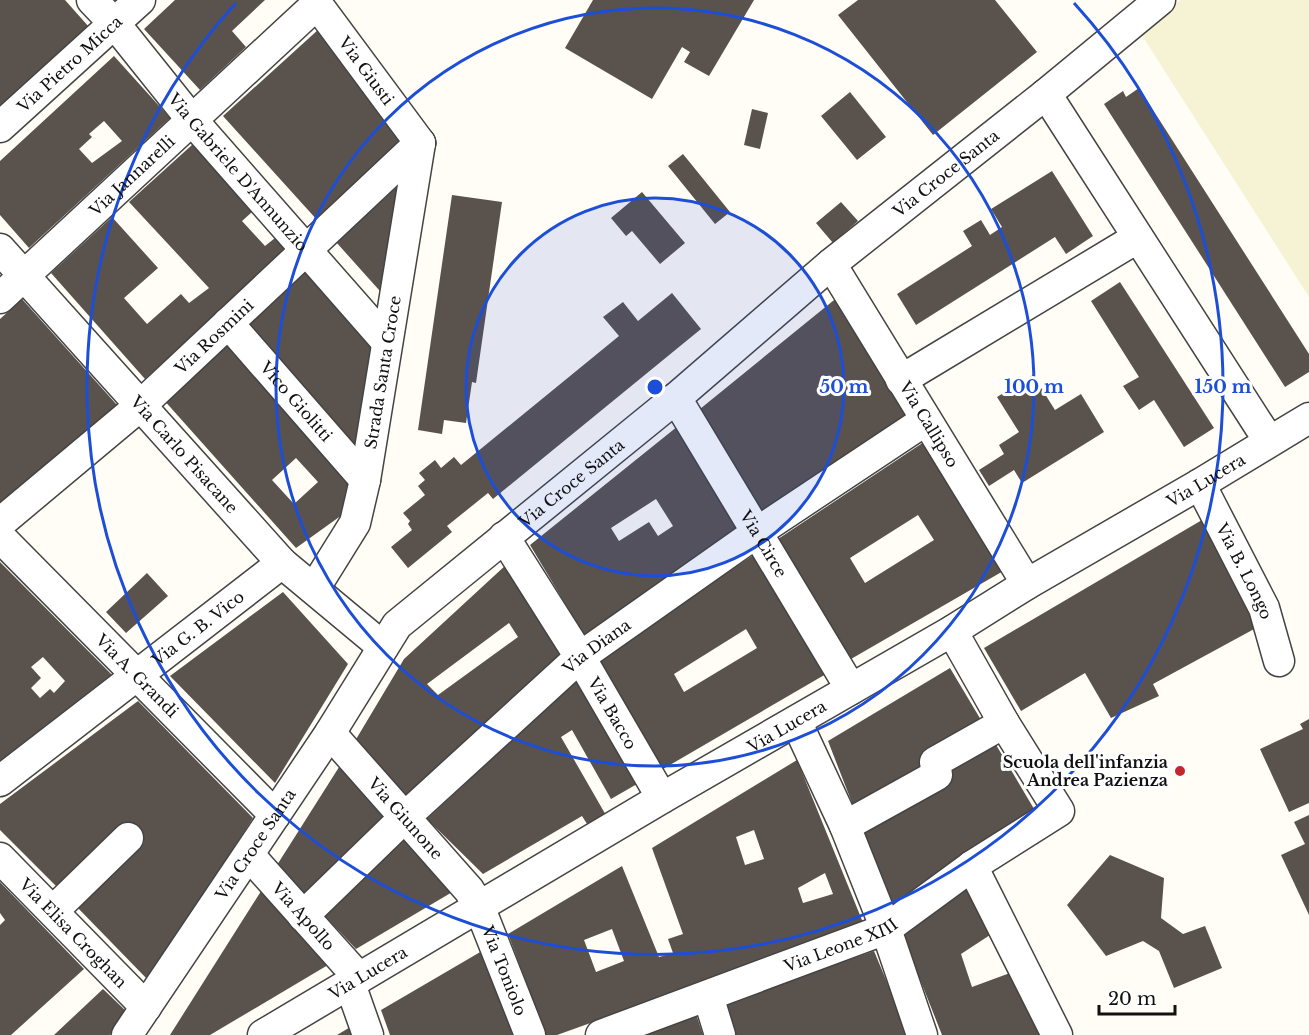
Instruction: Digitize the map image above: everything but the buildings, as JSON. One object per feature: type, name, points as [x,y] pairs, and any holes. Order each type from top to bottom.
[{"type":"street","name":"Via Gabriele D'Annunzio","points":[[92,0],[191,119],[387,342]]},
{"type":"street","name":"Via Pietro Micca","points":[[0,127],[140,0]]},
{"type":"street","name":"Via Croce Santa","points":[[128,1035],[330,733],[398,625],[676,398],[831,264],[1046,94],[1160,0]]},
{"type":"street","name":"Via Jannarelli","points":[[0,298],[315,2]]},
{"type":"street","name":"Via Giusti","points":[[315,2],[420,143]]},
{"type":"street","points":[[1046,94],[1269,441]]},
{"type":"street","name":"Via Rosmini","points":[[0,524],[141,405],[420,143]]},
{"type":"street","name":"Strada Santa Croce","points":[[314,589],[355,523],[365,480],[420,143]]},
{"type":"street","points":[[901,380],[1137,238]]},
{"type":"street","name":"Via Carlo Pisacane","points":[[0,249],[282,563],[383,647]]},
{"type":"street","name":"Via Callipso","points":[[831,264],[1027,584]]},
{"type":"street","name":"Vico Giolitti","points":[[228,323],[365,480]]},
{"type":"street","name":"Via Circe","points":[[676,398],[851,689]]},
{"type":"street","name":"Via Lucera","points":[[263,1035],[662,798],[952,631],[1027,584],[1309,418]]},
{"type":"street","name":"Via Diana","points":[[303,916],[405,817],[580,657],[756,533],[926,420]]},
{"type":"street","name":"Via B. Longo","points":[[1200,484],[1264,608],[1279,661]]},
{"type":"street","name":"Via A. Grandi","points":[[0,537],[275,815]]},
{"type":"street","name":"Via Bacco","points":[[504,537],[580,657],[662,798]]},
{"type":"street","name":"Via G. B. Vico","points":[[0,781],[282,563]]},
{"type":"street","points":[[845,826],[937,775],[935,762],[1004,723],[952,631]]},
{"type":"street","points":[[796,721],[845,826],[886,929],[922,1035]]},
{"type":"street","name":"Via Leone XIII","points":[[601,1035],[886,929],[972,866],[1059,811],[1004,723]]},
{"type":"street","name":"Via Giunone","points":[[330,733],[469,890],[480,906]]},
{"type":"street","points":[[53,912],[129,838]]},
{"type":"street","name":"Via Apollo","points":[[249,855],[303,916],[355,981]]},
{"type":"street","name":"Via Elisa Croghan","points":[[0,858],[146,1007]]},
{"type":"street","points":[[972,866],[1057,1035]]},
{"type":"street","name":"Via Toniolo","points":[[480,906],[530,1035]]},
{"type":"street","points":[[355,981],[368,1035]]},
{"type":"street","points":[[708,996],[720,1035]]},
{"type":"shaded area","points":[[1180,0],[1309,0],[1309,297],[1141,34]]},
{"type":"place","name":"Scuola dell'infanzia Andrea Pazienza","points":[[1180,771]]}]
